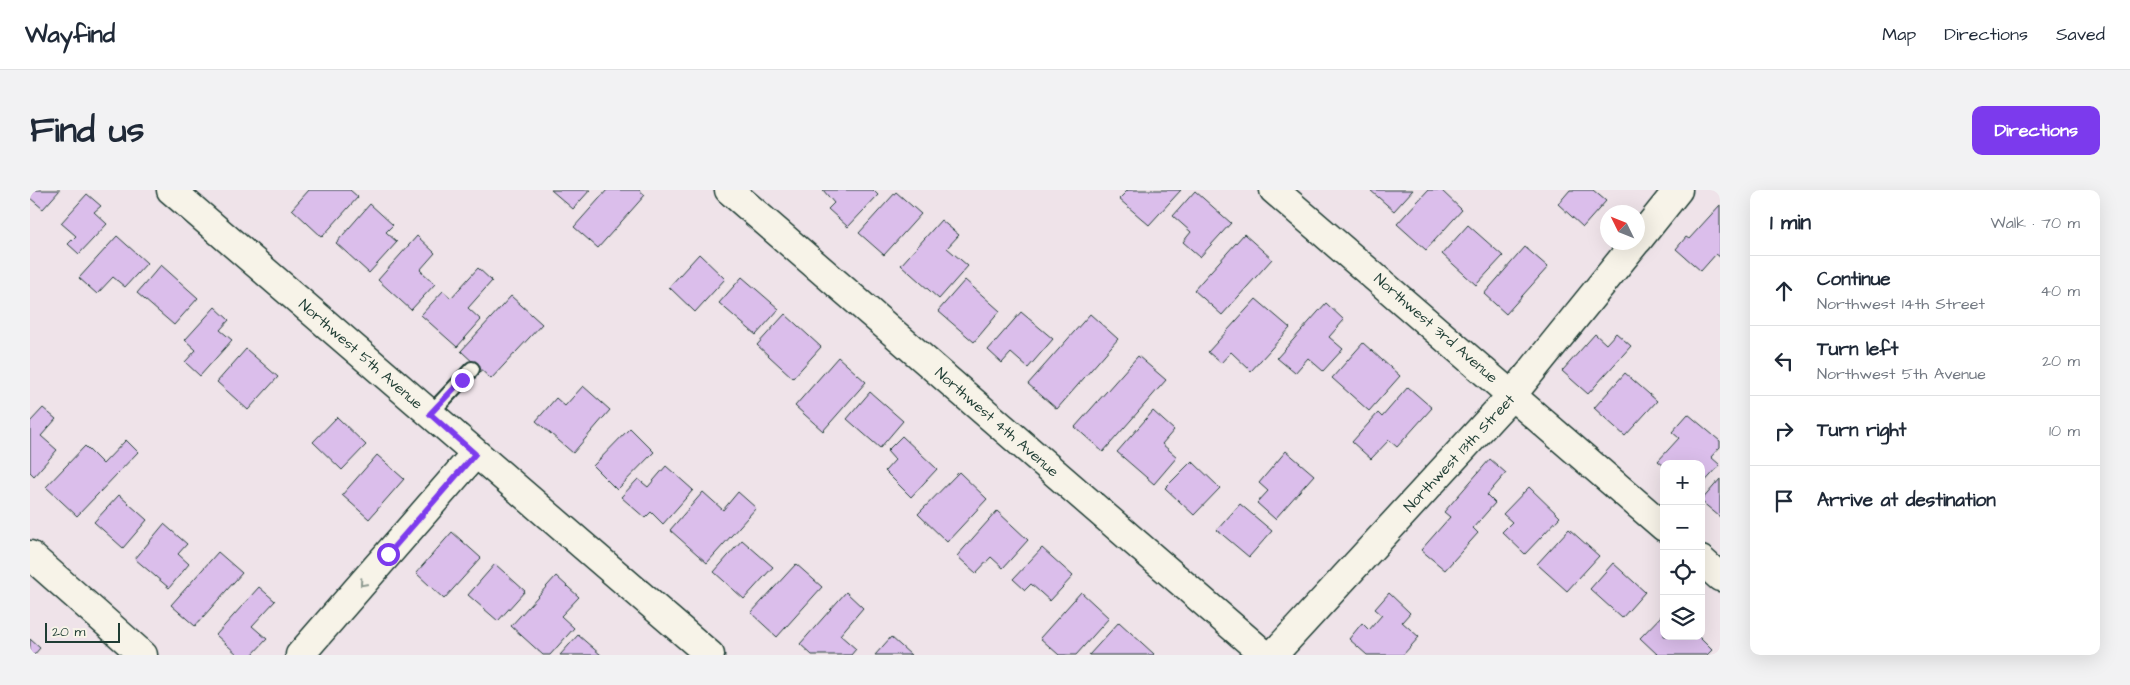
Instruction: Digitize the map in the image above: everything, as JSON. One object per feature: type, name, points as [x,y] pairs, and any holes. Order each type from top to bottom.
[{"type":"street","name":"Northwest 5th Avenue","points":[[172,190],[475,454],[710,655]]},
{"type":"street","name":"Northwest 4th Avenue","points":[[729,190],[1266,655]]},
{"type":"street","name":"Northwest 3rd Avenue","points":[[1274,190],[1513,394],[1660,523]]},
{"type":"street","name":"Northwest 13th Street","points":[[1645,231],[1678,190]]},
{"type":"street","name":"Northwest 13th Street","points":[[1272,655],[1513,394],[1630,250]]},
{"type":"street","points":[[300,655],[475,454]]},
{"type":"street","points":[[30,555],[143,655]]},
{"type":"street","points":[[1705,564],[1720,577]]},
{"type":"lane","points":[[430,414],[472,369]]},
{"type":"building","points":[[30,190],[60,190],[43,209],[30,198]]},
{"type":"building","points":[[309,190],[350,190],[358,197],[322,237],[292,209]]},
{"type":"building","points":[[551,190],[590,190],[573,209]]},
{"type":"building","points":[[607,190],[639,190],[645,195],[598,248],[574,227]]},
{"type":"building","points":[[823,190],[873,190],[878,195],[848,227],[828,209],[834,203]]},
{"type":"building","points":[[1128,190],[1181,190],[1149,225],[1119,199]]},
{"type":"building","points":[[1370,190],[1413,190],[1394,211]]},
{"type":"building","points":[[1428,190],[1441,190],[1462,210],[1426,250],[1397,224]]},
{"type":"building","points":[[1570,190],[1593,190],[1606,201],[1600,205],[1600,208],[1583,227],[1558,204]]},
{"type":"building","points":[[1195,191],[1231,223],[1200,257],[1183,242],[1191,232],[1173,216]]},
{"type":"building","points":[[896,192],[921,214],[884,255],[859,233]]},
{"type":"building","points":[[87,194],[101,206],[94,212],[107,224],[79,254],[68,244],[76,236],[61,223]]},
{"type":"building","points":[[370,204],[393,225],[386,232],[397,242],[369,273],[336,243]]},
{"type":"building","points":[[1720,205],[1720,257],[1716,254],[1701,271],[1676,249],[1686,237],[1689,239]]},
{"type":"building","points":[[941,220],[959,235],[947,248],[968,266],[939,299],[901,265]]},
{"type":"building","points":[[1468,225],[1503,256],[1476,285],[1442,254]]},
{"type":"building","points":[[1244,234],[1272,259],[1222,315],[1194,290]]},
{"type":"building","points":[[117,236],[147,263],[125,287],[113,277],[97,294],[79,278]]},
{"type":"building","points":[[417,236],[435,253],[420,270],[435,284],[411,310],[378,280]]},
{"type":"building","points":[[1525,247],[1548,267],[1506,314],[1484,294]]},
{"type":"building","points":[[699,254],[725,279],[695,312],[669,287]]},
{"type":"building","points":[[161,265],[198,298],[174,325],[137,293]]},
{"type":"building","points":[[478,268],[492,281],[468,308],[481,320],[457,347],[421,315],[443,291],[451,298]]},
{"type":"building","points":[[742,277],[779,309],[756,335],[719,303]]},
{"type":"building","points":[[965,280],[1000,311],[974,342],[938,311]]},
{"type":"building","points":[[511,296],[542,324],[491,379],[461,351]]},
{"type":"building","points":[[1256,299],[1290,328],[1251,371],[1231,352],[1221,363],[1208,352]]},
{"type":"building","points":[[1326,303],[1344,320],[1329,337],[1343,349],[1323,371],[1308,358],[1295,373],[1277,358]]},
{"type":"building","points":[[215,307],[229,320],[220,330],[232,340],[200,376],[185,362],[196,350],[185,340]]},
{"type":"building","points":[[1021,312],[1053,339],[1028,368],[1011,353],[1002,363],[988,350]]},
{"type":"building","points":[[785,314],[821,347],[793,378],[757,345]]},
{"type":"building","points":[[1090,314],[1118,339],[1057,409],[1028,384]]},
{"type":"building","points":[[1616,333],[1631,346],[1588,394],[1562,371],[1595,334],[1606,344]]},
{"type":"building","points":[[1363,343],[1400,376],[1369,411],[1332,378]]},
{"type":"building","points":[[246,349],[278,377],[248,410],[217,382]]},
{"type":"building","points":[[1138,356],[1166,380],[1103,452],[1075,427]]},
{"type":"building","points":[[838,357],[866,382],[823,431],[795,406]]},
{"type":"building","points":[[1625,373],[1657,401],[1625,436],[1594,408]]},
{"type":"building","points":[[583,386],[610,410],[573,453],[536,421],[556,398],[565,406]]},
{"type":"building","points":[[1408,387],[1432,408],[1397,447],[1389,440],[1371,459],[1352,442],[1378,413],[1382,417]]},
{"type":"building","points":[[870,392],[903,421],[880,448],[847,419]]},
{"type":"building","points":[[43,408],[56,419],[41,436],[57,450],[34,476],[30,472],[30,422]]},
{"type":"building","points":[[1153,411],[1174,430],[1162,444],[1177,457],[1154,484],[1117,452]]},
{"type":"building","points":[[1688,414],[1720,441],[1720,447],[1711,457],[1720,465],[1705,482],[1705,460],[1660,460],[1660,463],[1658,461],[1679,438],[1672,432]]},
{"type":"building","points":[[337,417],[366,445],[342,470],[313,442]]},
{"type":"building","points":[[630,428],[654,452],[617,490],[593,466]]},
{"type":"building","points":[[902,436],[937,469],[911,497],[885,471],[895,460],[887,451]]},
{"type":"building","points":[[126,440],[138,452],[77,516],[46,487],[85,446],[103,464]]},
{"type":"building","points":[[1286,451],[1314,475],[1275,519],[1257,503],[1268,491],[1259,483]]},
{"type":"building","points":[[377,455],[404,479],[369,519],[342,495]]},
{"type":"building","points":[[1490,459],[1506,473],[1487,495],[1495,503],[1473,528],[1478,533],[1445,570],[1421,550],[1450,517],[1444,512]]},
{"type":"building","points":[[1192,461],[1220,488],[1194,515],[1165,488]]},
{"type":"building","points":[[666,466],[693,490],[663,524],[651,512],[645,518],[621,497],[638,479],[648,487]]},
{"type":"building","points":[[959,472],[987,499],[947,542],[918,514]]},
{"type":"building","points":[[1720,479],[1720,517],[1705,504],[1705,496]]},
{"type":"building","points":[[1529,487],[1560,517],[1525,554],[1502,532],[1512,522],[1503,514]]},
{"type":"building","points":[[703,492],[723,510],[738,492],[756,508],[707,563],[670,530]]},
{"type":"building","points":[[119,495],[147,520],[123,548],[94,522]]},
{"type":"building","points":[[1240,504],[1272,531],[1249,557],[1217,530]]},
{"type":"building","points":[[997,511],[1028,540],[1003,568],[991,557],[976,573],[957,556]]},
{"type":"building","points":[[164,524],[187,544],[178,554],[189,564],[169,588],[135,559]]},
{"type":"building","points":[[1569,529],[1599,556],[1567,591],[1537,564]]},
{"type":"building","points":[[452,532],[481,558],[444,599],[416,573]]},
{"type":"building","points":[[742,540],[773,567],[744,599],[714,572]]},
{"type":"building","points":[[1042,548],[1073,576],[1050,601],[1031,584],[1025,590],[1013,579]]},
{"type":"building","points":[[218,552],[242,573],[195,626],[171,605]]},
{"type":"building","points":[[1613,563],[1645,592],[1622,618],[1590,589]]},
{"type":"building","points":[[495,564],[525,591],[498,621],[468,595]]},
{"type":"building","points":[[796,564],[822,587],[777,637],[751,613]]},
{"type":"building","points":[[556,576],[579,597],[561,616],[574,628],[550,655],[543,655],[511,626]]},
{"type":"building","points":[[259,587],[275,601],[252,626],[267,639],[252,655],[238,655],[216,635]]},
{"type":"building","points":[[846,592],[863,608],[840,635],[856,649],[851,655],[812,655],[800,644]]},
{"type":"building","points":[[1081,592],[1109,618],[1076,655],[1059,655],[1040,638]]},
{"type":"building","points":[[1389,593],[1410,613],[1402,622],[1419,637],[1403,655],[1367,655],[1349,639],[1362,623],[1369,630],[1382,615],[1375,609]]},
{"type":"building","points":[[1660,617],[1660,640],[1702,640],[1712,650],[1707,655],[1658,655],[1640,638]]},
{"type":"building","points":[[1119,622],[1154,654],[1089,655]]},
{"type":"building","points":[[578,635],[601,655],[560,655]]},
{"type":"building","points":[[891,637],[911,655],[875,655]]},
{"type":"building","points":[[30,639],[40,648],[34,655],[30,655]]},
{"type":"route","points":[[388,554],[475,454],[430,414],[462,380]]}]
